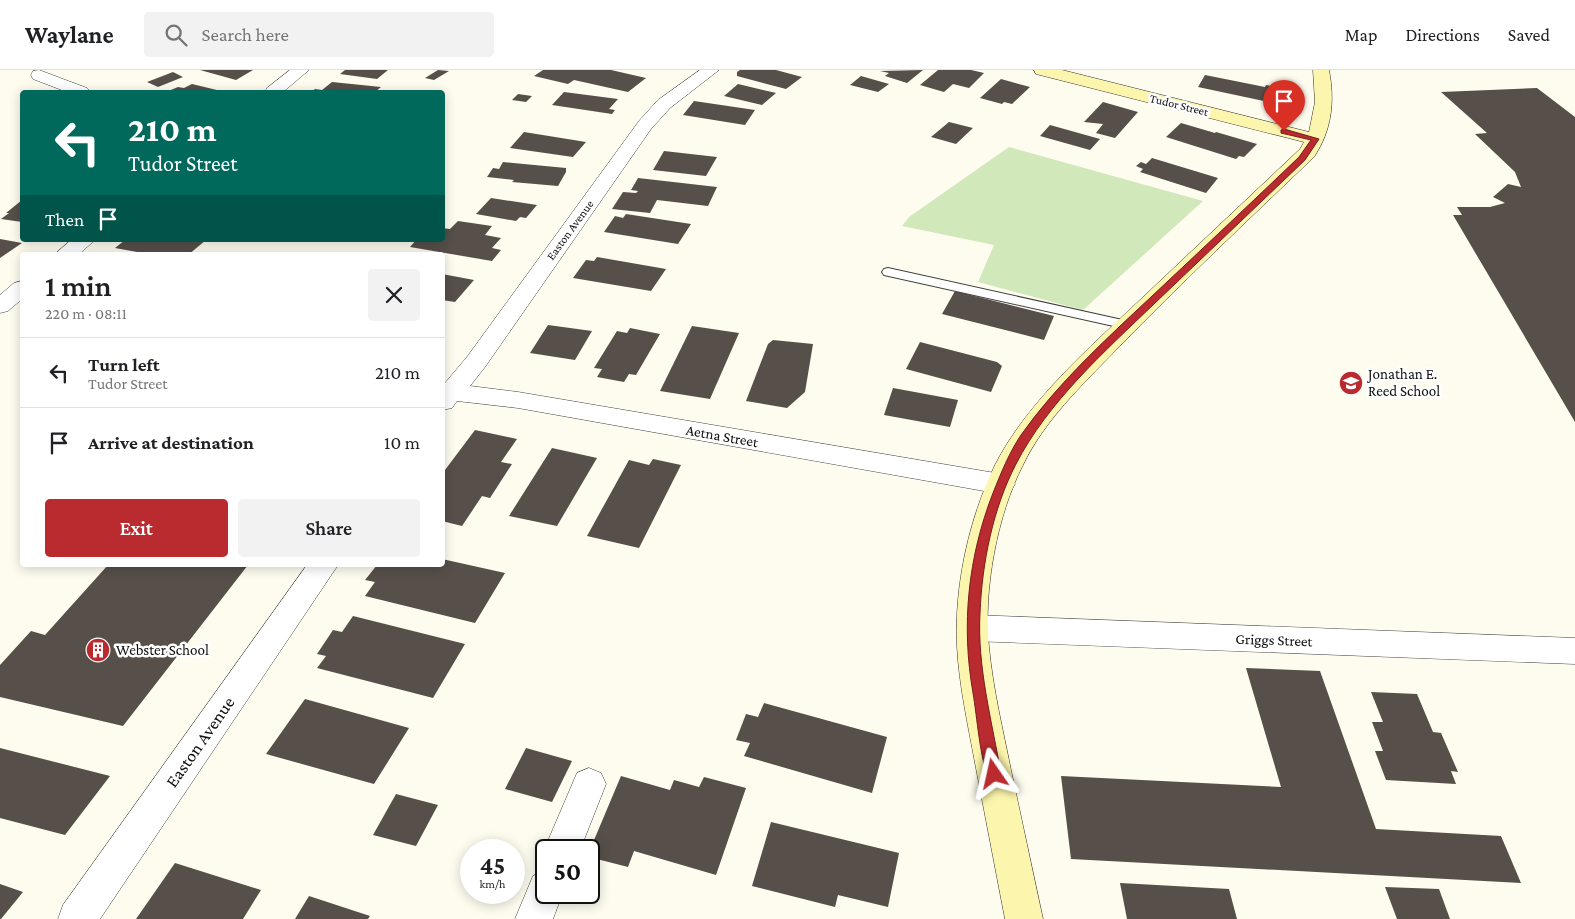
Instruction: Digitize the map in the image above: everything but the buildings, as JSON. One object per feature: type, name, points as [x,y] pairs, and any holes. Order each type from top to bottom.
[{"type":"main road","name":"Tudor Street","points":[[1042,70],[1315,139]]},
{"type":"main road","points":[[1024,919],[984,721],[977,678],[973,628],[979,560],[987,525],[1001,484],[1025,438],[1062,391],[1127,325],[1302,159],[1315,139],[1320,125],[1324,94],[1321,70]]},
{"type":"street","points":[[276,90],[302,70]]},
{"type":"street","name":"Easton Avenue","points":[[446,395],[476,362],[645,125],[664,104],[711,70]]},
{"type":"street","points":[[39,75],[76,90]]},
{"type":"street","points":[[69,252],[81,242]]},
{"type":"street","points":[[0,306],[20,290]]},
{"type":"street","name":"Aetna Street","points":[[446,395],[518,400],[1001,484]]},
{"type":"street","name":"Easton Avenue","points":[[77,919],[322,567]]},
{"type":"street","name":"Griggs Street","points":[[973,628],[1575,651]]},
{"type":"street","points":[[566,839],[589,784]]},
{"type":"street","points":[[534,919],[540,904]]},
{"type":"lane","points":[[888,272],[1127,325]]},
{"type":"green space","points":[[1009,147],[1203,201],[1083,310],[978,282],[994,245],[902,226],[909,217]]},
{"type":"place","name":"Jonathan E. Reed School","points":[[1351,383]]},
{"type":"place","name":"Webster School","points":[[98,650]]},
{"type":"route","points":[[994,774],[977,678],[973,628],[974,600],[979,560],[987,525],[1009,465],[1025,438],[1062,391],[1127,325],[1302,159],[1311,148],[1315,139],[1284,131]]}]
